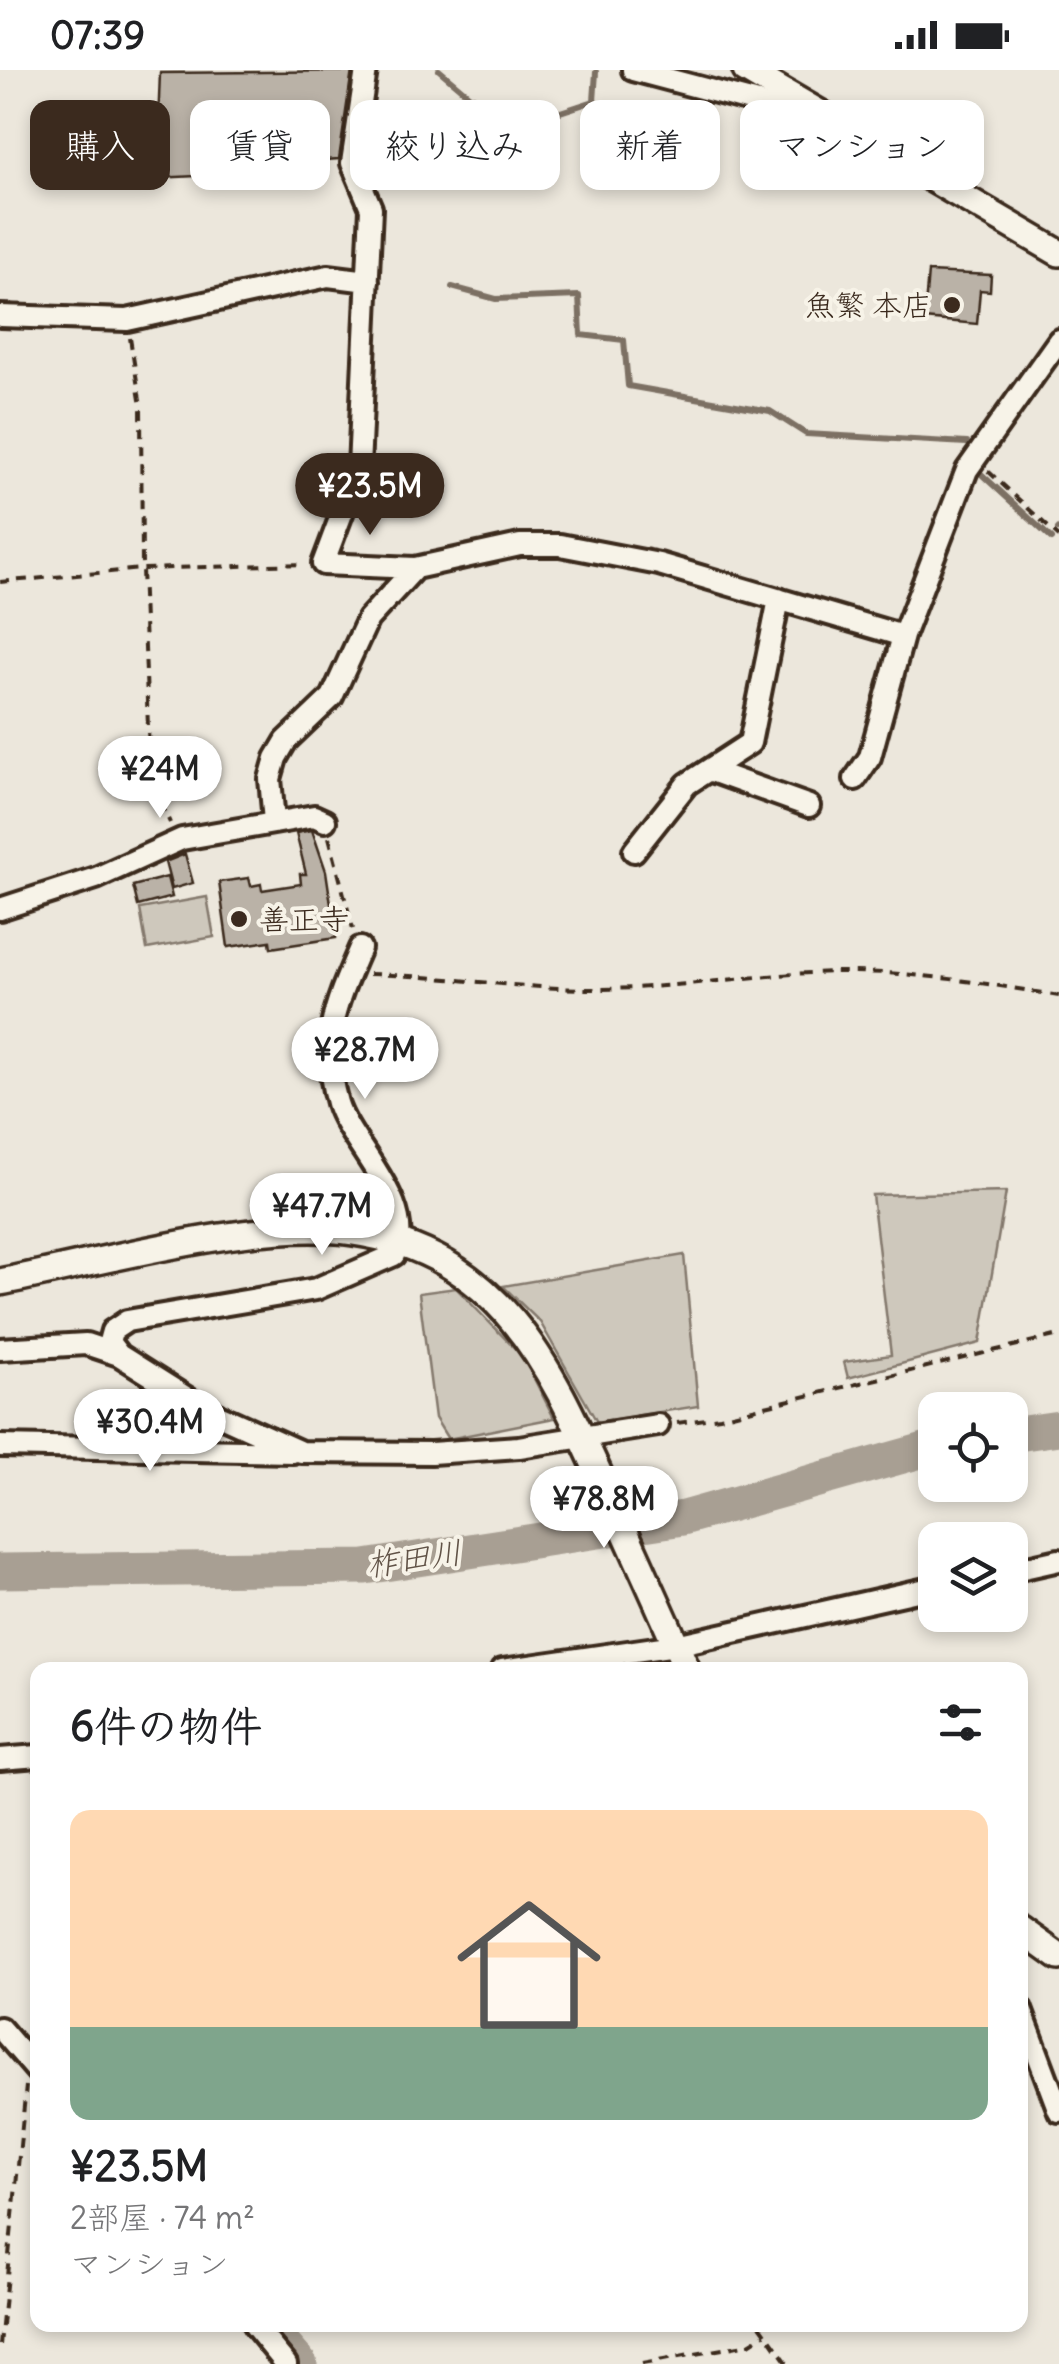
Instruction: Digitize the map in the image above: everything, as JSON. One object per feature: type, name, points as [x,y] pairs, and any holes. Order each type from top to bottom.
[{"type":"main road","points":[[746,70],[795,100]]},
{"type":"main road","points":[[947,190],[1059,253]]},
{"type":"main road","points":[[0,1282],[224,1238],[296,1230],[353,1232],[400,1244],[461,1272],[499,1303],[528,1335],[581,1434],[683,1662]]},
{"type":"main road","points":[[1028,1935],[1059,1957]]},
{"type":"street","points":[[366,70],[352,162],[371,208],[359,468],[323,564],[414,568],[520,545],[560,545],[659,564],[902,636]]},
{"type":"street","points":[[633,70],[743,100]]},
{"type":"street","points":[[0,316],[127,320],[328,276],[368,281]]},
{"type":"street","points":[[855,779],[870,756],[902,636],[975,456],[1059,340]]},
{"type":"street","points":[[274,821],[270,779],[276,758],[286,741],[332,697],[368,618],[414,568]]},
{"type":"street","points":[[634,852],[687,784],[750,744],[779,600]]},
{"type":"street","points":[[709,770],[809,806]]},
{"type":"street","points":[[0,909],[96,878],[182,838],[314,816],[326,821]]},
{"type":"street","points":[[119,1355],[110,1342],[112,1332],[127,1320],[316,1289],[394,1255],[400,1244],[381,1177],[337,1103],[330,1041],[332,1011],[360,948]]},
{"type":"street","points":[[0,1350],[86,1344],[119,1355],[204,1408],[301,1452]]},
{"type":"street","points":[[0,1446],[448,1452],[519,1447],[581,1434],[658,1425]]},
{"type":"street","points":[[1028,1567],[1059,1560]]},
{"type":"street","points":[[558,1662],[676,1645],[918,1592]]},
{"type":"street","points":[[0,1759],[30,1757]]},
{"type":"street","points":[[0,2028],[30,2063]]},
{"type":"street","points":[[1028,2028],[1059,2111]]},
{"type":"street","points":[[260,2332],[286,2364]]},
{"type":"path","points":[[127,320],[142,406],[142,569],[150,780],[160,808],[182,838]]},
{"type":"path","points":[[975,456],[1059,538]]},
{"type":"path","points":[[0,582],[142,569],[323,564]]},
{"type":"path","points":[[326,821],[345,908],[360,948]]},
{"type":"path","points":[[349,974],[448,976],[513,988],[601,990],[854,972],[967,979],[1059,996]]},
{"type":"path","points":[[658,1425],[720,1417],[1059,1335]]},
{"type":"path","points":[[0,2345],[30,2091]]},
{"type":"path","points":[[642,2364],[749,2344],[766,2334],[788,2364]]},
{"type":"shaded area","points":[[207,897],[214,937],[147,949],[140,909]]},
{"type":"shaded area","points":[[1006,1192],[980,1343],[848,1378],[844,1362],[891,1355],[872,1195]]},
{"type":"shaded area","points":[[684,1255],[698,1406],[597,1422],[540,1322],[503,1286]]},
{"type":"shaded area","points":[[456,1288],[523,1357],[554,1418],[448,1439],[435,1418],[419,1293]]},
{"type":"building","points":[[352,71],[339,159],[330,160],[330,100],[190,100],[190,176],[170,177],[170,100],[159,100],[160,73]]},
{"type":"building","name":"魚繁 本店","points":[[928,272],[991,275],[990,291],[980,290],[977,324],[924,319]]},
{"type":"building","points":[[312,830],[326,871],[336,938],[271,948],[270,941],[228,947],[219,882],[249,878],[251,886],[261,884],[262,890],[301,884],[300,874],[306,874],[296,833]]},
{"type":"building","points":[[185,854],[193,883],[172,889],[165,862]]},
{"type":"building","points":[[167,877],[172,897],[138,906],[133,886]]},
{"type":"waterway","points":[[439,70],[471,97],[551,115],[594,101],[596,72]]},
{"type":"waterway","points":[[452,287],[496,299],[579,296],[581,335],[624,340],[628,386],[770,411],[806,434],[967,443]]},
{"type":"waterway","points":[[978,471],[1052,539]]},
{"type":"waterway","name":"柞田川","points":[[1028,1432],[1059,1428]]},
{"type":"waterway","name":"柞田川","points":[[0,1571],[365,1567],[683,1518],[918,1452]]},
{"type":"waterway","points":[[272,2332],[300,2364]]},
{"type":"place","name":"魚繁 本店","points":[[952,305]]},
{"type":"place","name":"善正寺","points":[[239,919]]}]
